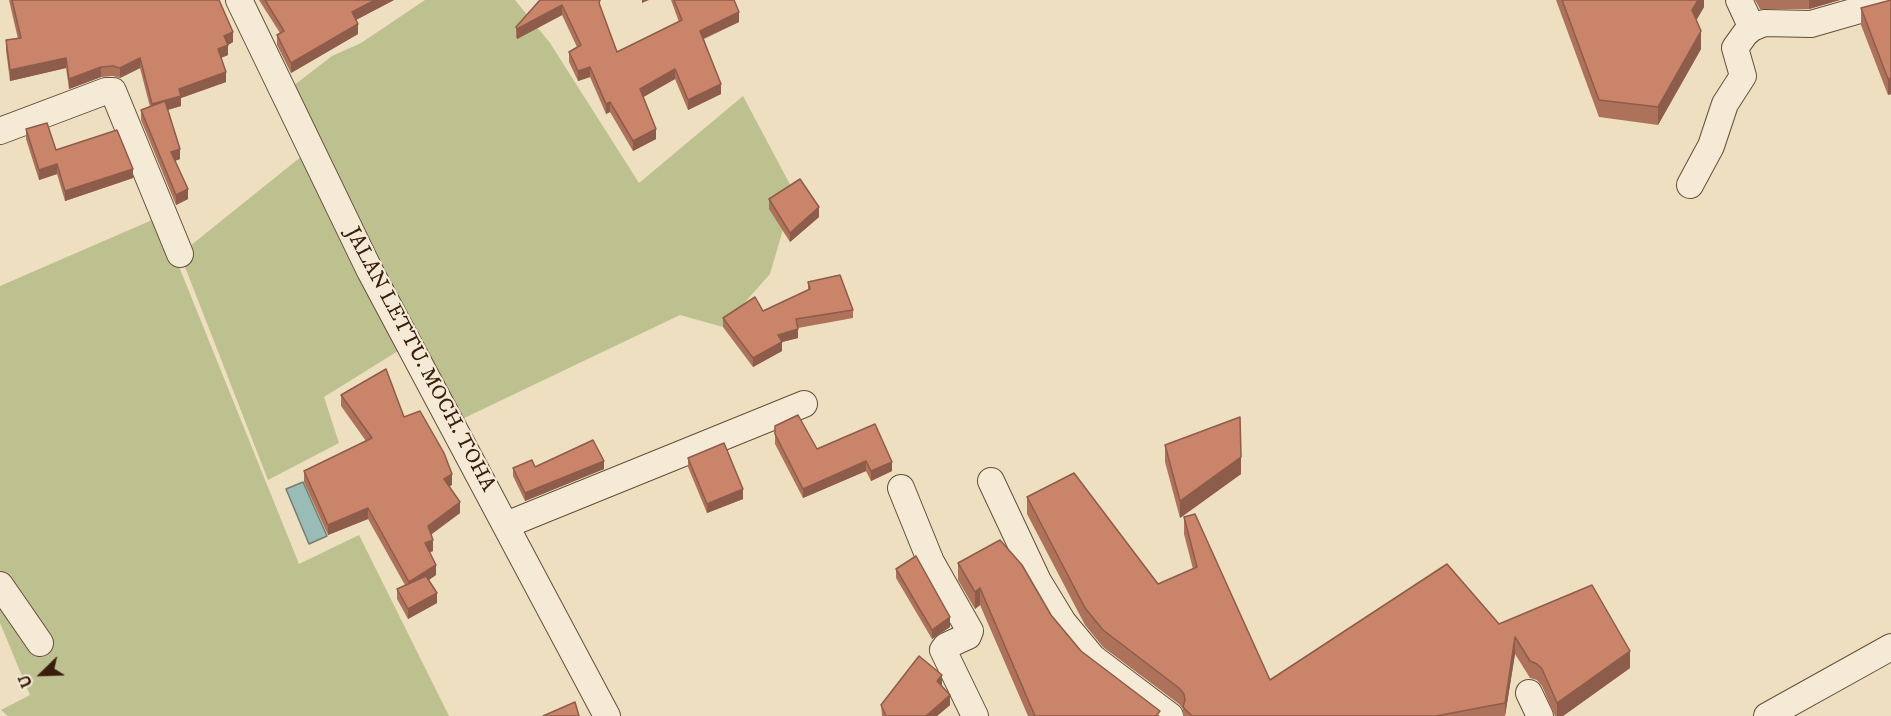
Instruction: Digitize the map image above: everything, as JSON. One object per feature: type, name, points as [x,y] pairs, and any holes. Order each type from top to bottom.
[{"type":"street","name":"JALAN LETTU. MOCH. TOHA","points":[[239,0],[370,271],[607,716]]},
{"type":"street","points":[[1739,0],[1752,28]]},
{"type":"street","points":[[1690,185],[1711,146],[1729,97],[1742,80],[1744,72],[1735,48],[1752,28],[1764,23],[1811,24],[1833,8],[1891,1]]},
{"type":"street","points":[[0,131],[106,91],[113,91],[180,254]]},
{"type":"street","points":[[506,525],[804,404]]},
{"type":"street","points":[[991,481],[1038,581],[1062,622],[1093,658],[1170,716]]},
{"type":"street","points":[[901,488],[931,562],[970,631],[968,636],[946,646],[943,650],[975,716]]},
{"type":"street","points":[[3,596],[40,643]]},
{"type":"street","points":[[1767,716],[1891,647]]},
{"type":"street","points":[[1528,693],[1540,716]]},
{"type":"green space","points":[[425,0],[515,0],[550,43],[639,183],[743,96],[794,192],[770,274],[723,327],[680,315],[458,421],[293,86],[332,56],[361,43]]},
{"type":"green space","points":[[302,156],[398,351],[324,397],[339,443],[268,480],[180,254]]},
{"type":"green space","points":[[159,217],[299,564],[359,535],[449,716],[8,716],[1,710],[30,695],[0,623],[0,286]]},
{"type":"water","points":[[303,482],[327,536],[309,544],[286,489]]},
{"type":"building","points":[[12,0],[219,0],[233,32],[224,36],[228,45],[218,49],[226,72],[179,89],[181,96],[152,104],[140,58],[120,68],[101,67],[69,79],[66,58],[10,70],[6,40],[21,38]]},
{"type":"building","points":[[265,0],[375,0],[352,12],[358,24],[291,63],[277,35],[284,31]]},
{"type":"building","points":[[540,0],[600,0],[599,3],[617,52],[682,20],[674,0],[734,0],[739,12],[700,31],[721,84],[688,100],[675,69],[640,89],[656,129],[633,141],[610,102],[606,104],[590,67],[578,71],[569,52],[581,45],[562,5],[517,29],[516,27]]},
{"type":"building","points":[[1562,0],[1698,0],[1692,10],[1701,31],[1658,107],[1599,100]]},
{"type":"building","points":[[1891,0],[1891,78],[1888,79],[1861,8]]},
{"type":"building","points":[[165,101],[180,149],[171,152],[188,189],[176,195],[141,110]]},
{"type":"building","points":[[47,123],[56,150],[117,130],[133,169],[65,191],[57,164],[39,170],[26,129]]},
{"type":"building","points":[[800,179],[819,207],[790,233],[769,199]]},
{"type":"building","points":[[840,275],[853,310],[796,319],[798,329],[778,335],[782,342],[753,358],[723,318],[755,297],[763,311],[810,289],[808,282]]},
{"type":"building","points":[[386,369],[404,417],[420,411],[444,453],[452,474],[444,479],[460,502],[428,526],[433,540],[425,543],[436,565],[409,582],[368,508],[328,525],[304,471],[372,438],[341,395]]},
{"type":"building","points":[[798,415],[817,449],[875,424],[892,462],[871,471],[866,461],[803,489],[775,434],[775,426]]},
{"type":"building","points":[[1240,417],[1241,457],[1180,501],[1165,445]]},
{"type":"building","points":[[593,440],[604,461],[525,493],[513,468],[532,460],[535,467]]},
{"type":"building","points":[[724,443],[743,489],[707,504],[688,458]]},
{"type":"building","points":[[1074,473],[1158,584],[1197,567],[1184,517],[1195,514],[1270,680],[1447,564],[1499,624],[1592,585],[1630,651],[1557,703],[1542,669],[1530,661],[1515,637],[1505,703],[1436,716],[1192,716],[1183,707],[1184,694],[1179,688],[1103,630],[1085,608],[1027,497]]},
{"type":"building","points":[[1000,540],[1022,565],[1051,615],[1081,651],[1160,711],[1156,716],[1035,716],[980,588],[975,592],[958,563]]},
{"type":"building","points":[[916,556],[950,617],[932,630],[896,569]]},
{"type":"building","points":[[426,576],[437,593],[408,609],[397,589]]},
{"type":"building","points":[[919,656],[942,675],[937,681],[950,695],[926,716],[886,716],[881,705]]},
{"type":"building","points":[[575,702],[579,716],[543,716]]}]
